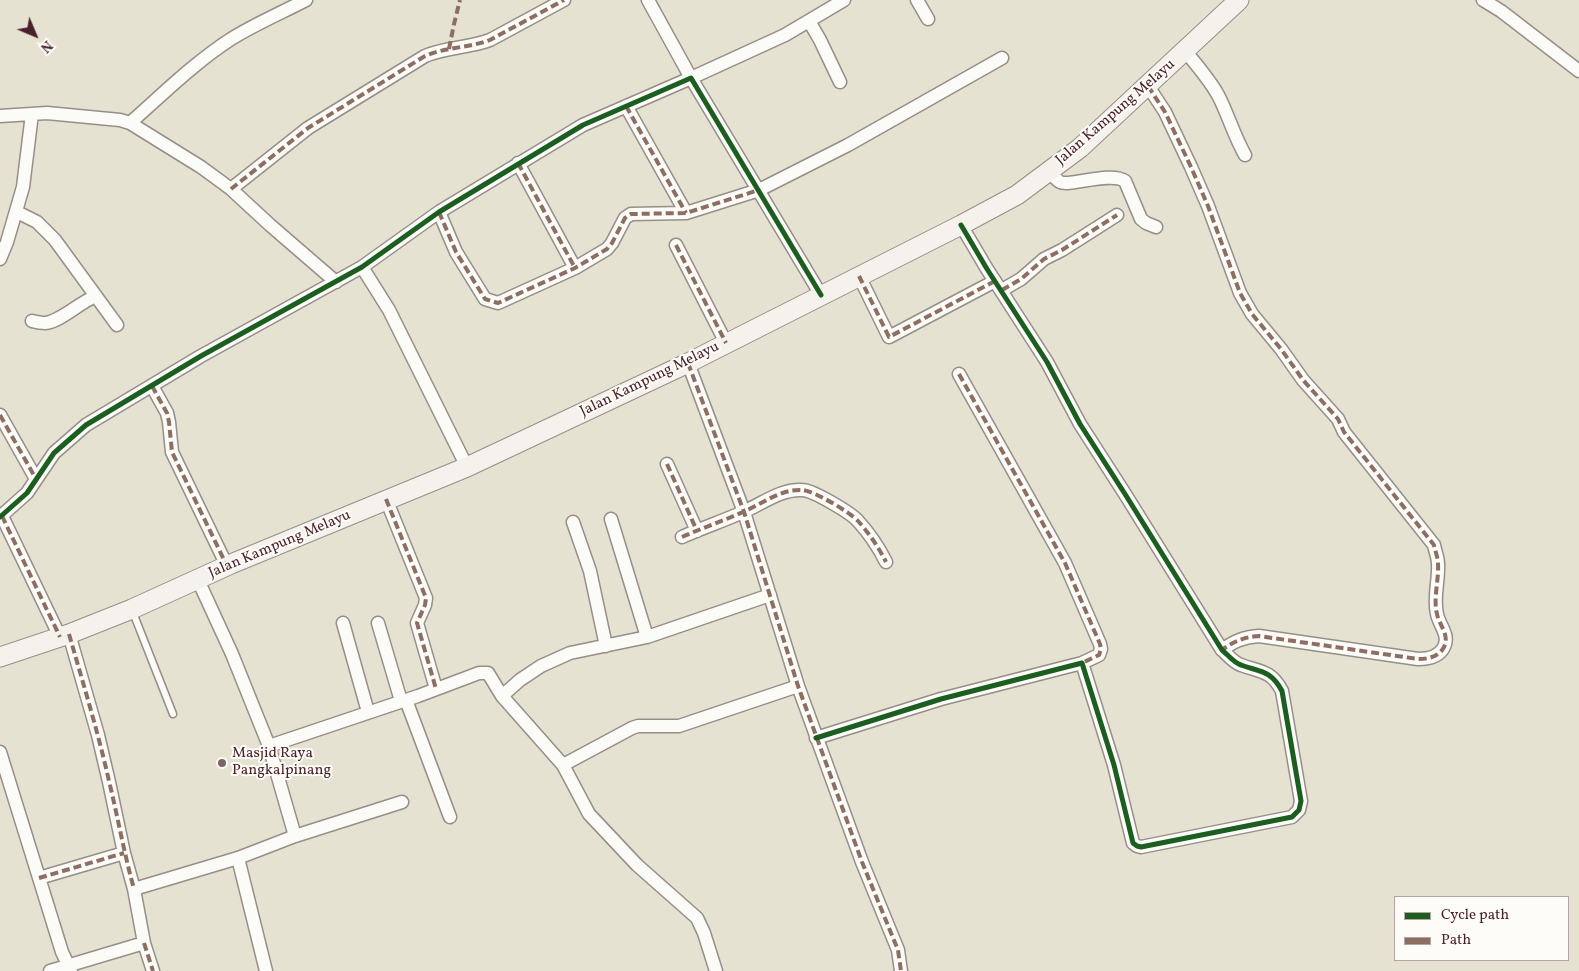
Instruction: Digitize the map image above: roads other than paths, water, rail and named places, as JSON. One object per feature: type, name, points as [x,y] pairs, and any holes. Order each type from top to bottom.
[{"type":"main road","name":"Jalan Kampung Melayu","points":[[0,657],[65,636],[386,499],[467,467],[688,363],[961,225],[1017,194],[1080,148],[1239,0]]},
{"type":"street","points":[[130,123],[191,69],[233,38],[306,0]]},
{"type":"street","points":[[231,189],[308,128],[425,56],[434,52],[490,40],[564,0]]},
{"type":"street","points":[[648,0],[691,78],[821,295]]},
{"type":"street","points":[[153,971],[144,943],[134,889],[124,853],[110,782],[98,735],[65,636],[1,516],[26,493],[54,453],[86,426],[268,318],[362,267],[439,212],[583,125],[785,35],[844,0]]},
{"type":"street","points":[[917,0],[928,19]]},
{"type":"street","points":[[1483,0],[1501,11],[1579,71]]},
{"type":"street","points":[[809,21],[840,82]]},
{"type":"street","points":[[1185,51],[1205,75],[1218,96],[1235,138],[1245,155]]},
{"type":"street","points":[[439,212],[456,252],[485,299],[498,303],[575,268],[607,249],[625,218],[631,214],[686,213],[759,190],[848,145],[1002,58]]},
{"type":"street","points":[[1148,86],[1165,112],[1184,151],[1208,206],[1240,293],[1252,314],[1281,349],[1303,380],[1338,419],[1344,432],[1434,545],[1438,562],[1436,607],[1439,621],[1446,636],[1445,645],[1440,652],[1428,659],[1259,636],[1246,637],[1222,650]]},
{"type":"street","points":[[626,106],[686,213]]},
{"type":"street","points":[[0,116],[47,113],[120,120],[130,123],[201,167],[231,189],[270,226],[336,282]]},
{"type":"street","points":[[0,259],[17,212],[23,187],[32,114]]},
{"type":"street","points":[[518,163],[575,268]]},
{"type":"street","points":[[1049,171],[1058,182],[1064,184],[1091,179],[1122,178],[1141,219],[1156,227]]},
{"type":"street","points":[[17,212],[37,222],[47,231],[117,325]]},
{"type":"street","points":[[859,276],[889,337],[1028,273],[1044,259],[1062,250],[1117,215]]},
{"type":"street","points":[[961,225],[1047,362],[1080,424],[1126,494],[1222,650],[1240,665],[1271,675],[1282,691],[1301,801],[1299,810],[1292,817],[1141,847],[1137,846],[1133,843],[1114,765],[1082,663]]},
{"type":"street","points":[[676,245],[726,343]]},
{"type":"street","points":[[362,267],[389,310],[467,467]]},
{"type":"street","points":[[32,321],[44,323],[54,321],[87,299],[96,296]]},
{"type":"street","points":[[688,363],[744,512],[816,738],[862,862],[898,950],[901,971]]},
{"type":"street","points":[[816,738],[941,699],[1082,663],[1099,655],[1101,649],[1096,635],[1064,563],[959,374]]},
{"type":"street","points":[[152,386],[169,422],[172,452],[227,566]]},
{"type":"street","points":[[0,415],[36,479]]},
{"type":"street","points":[[667,464],[697,530]]},
{"type":"street","points":[[682,536],[744,512],[785,492],[803,490],[816,494],[857,520],[886,562]]},
{"type":"street","points":[[386,499],[426,598],[417,623],[436,688]]},
{"type":"street","points":[[611,519],[647,637]]},
{"type":"street","points":[[573,522],[590,571],[606,646]]},
{"type":"street","points":[[198,580],[232,654],[269,746],[295,836]]},
{"type":"street","points":[[502,696],[520,680],[541,666],[570,653],[647,637],[770,595]]},
{"type":"street","points":[[342,623],[368,712]]},
{"type":"street","points":[[378,623],[403,700],[450,817]]},
{"type":"street","points":[[269,746],[479,673],[488,673],[502,696],[563,765],[589,814],[637,865],[697,918],[704,933],[716,971]]},
{"type":"street","points":[[563,765],[632,728],[638,726],[679,726],[798,686]]},
{"type":"street","points":[[0,752],[62,952],[70,968]]},
{"type":"street","points":[[134,889],[238,858],[295,836],[402,802]]},
{"type":"street","points":[[40,878],[124,853]]},
{"type":"street","points":[[238,858],[266,971]]},
{"type":"street","points":[[50,971],[70,968],[144,943]]},
{"type":"lane","points":[[132,608],[173,714]]},
{"type":"place","name":"Masjid Raya Pangkalpinang","points":[[222,763]]}]
